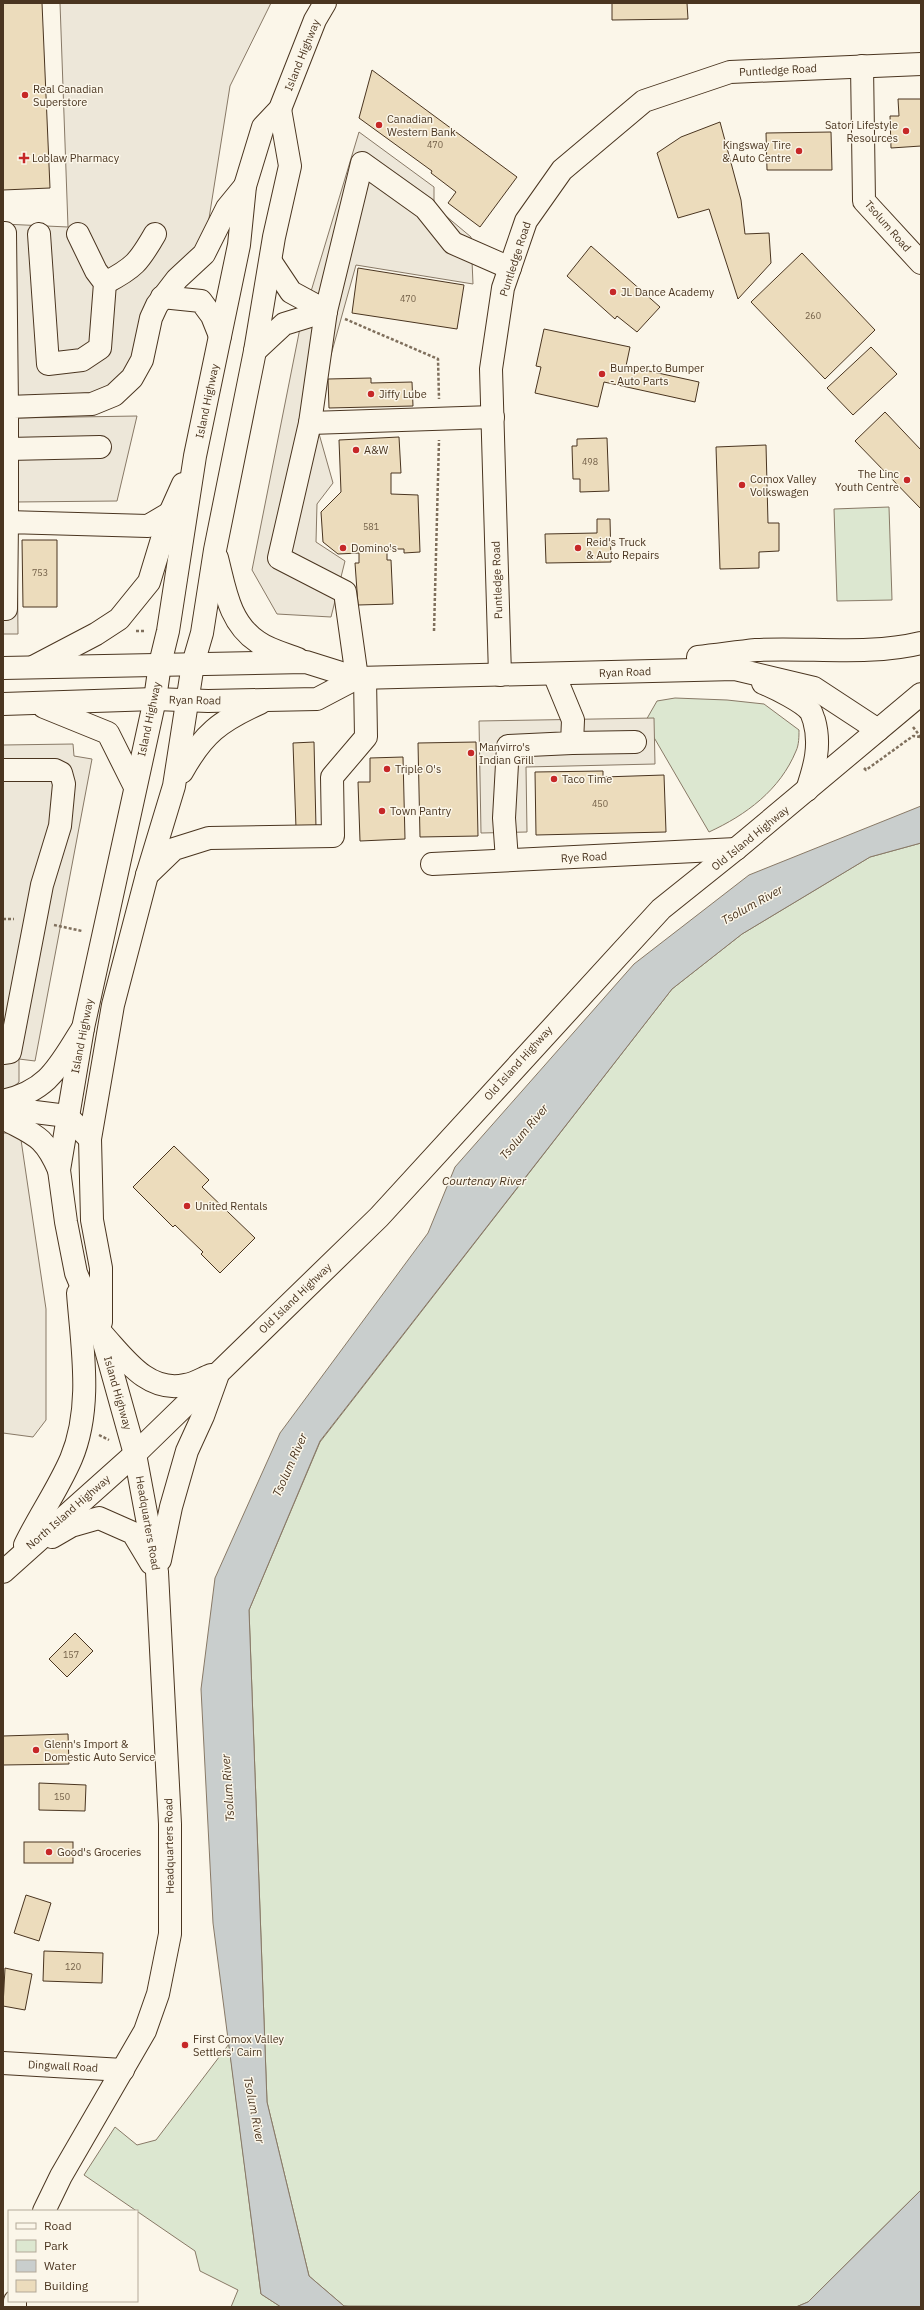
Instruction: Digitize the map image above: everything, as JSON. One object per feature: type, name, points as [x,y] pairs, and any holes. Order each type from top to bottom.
[{"type":"main road","name":"Island Highway","points":[[135,1454],[101,1332],[76,1273],[66,1222],[59,1170],[83,1028],[155,699],[160,664],[168,631],[195,456],[239,245],[245,186],[263,127],[280,109],[315,20],[325,3]]},
{"type":"main road","name":"Puntledge Road","points":[[500,675],[491,369],[503,288],[526,221],[562,170],[644,101],[730,72],[921,64]]},
{"type":"main road","name":"Tsolum Road","points":[[862,66],[864,201],[921,263]]},
{"type":"main road","name":"Island Highway","points":[[101,1332],[101,1268],[92,1220],[90,1139],[113,1005],[147,875],[174,786],[193,664],[202,633],[215,550],[290,166],[280,109]]},
{"type":"main road","points":[[147,875],[174,849],[208,838],[333,836],[332,777],[366,737],[361,678],[345,592],[279,558],[310,423],[326,310],[362,163],[425,208],[453,243],[510,268]]},
{"type":"main road","points":[[5,407],[92,404],[104,401],[118,392],[132,378],[138,369],[142,360],[150,318],[162,297],[177,279],[204,254],[226,208],[245,186]]},
{"type":"main road","points":[[3,233],[5,233],[5,407],[8,449],[5,522],[6,609],[3,609]]},
{"type":"main road","points":[[39,234],[48,364],[82,360],[100,348],[105,283],[96,271],[78,234]]},
{"type":"main road","points":[[105,283],[122,274],[141,259],[155,234]]},
{"type":"main road","points":[[271,262],[291,292],[326,310]]},
{"type":"main road","points":[[162,297],[201,301],[212,316],[220,336]]},
{"type":"main road","points":[[255,351],[284,324],[326,310]]},
{"type":"main road","points":[[310,423],[493,417]]},
{"type":"main road","points":[[8,449],[100,447]]},
{"type":"main road","points":[[31,668],[96,634],[119,619],[149,582],[170,513],[195,456]]},
{"type":"main road","points":[[5,522],[148,526],[170,513]]},
{"type":"main road","points":[[215,550],[228,600],[239,626],[258,643],[306,662]]},
{"type":"main road","points":[[572,743],[573,720],[554,674],[756,650],[897,647],[921,643]]},
{"type":"main road","name":"Ryan Road","points":[[3,668],[306,662],[361,678],[735,669],[814,688],[878,730]]},
{"type":"main road","points":[[735,669],[784,692],[811,712],[818,734],[817,755],[807,790]]},
{"type":"main road","name":"Ryan Road","points":[[3,704],[155,699],[317,699],[361,678]]},
{"type":"main road","name":"Old Island Highway","points":[[135,1454],[379,1217],[661,909],[736,849],[921,694]]},
{"type":"main road","points":[[174,786],[195,749],[213,730],[232,715],[266,700]]},
{"type":"main road","points":[[37,704],[108,733],[135,787]]},
{"type":"main road","points":[[507,860],[504,818],[508,746],[635,742]]},
{"type":"main road","points":[[3,770],[55,770],[64,779],[64,784],[60,826],[42,885],[10,1052],[3,1052]]},
{"type":"main road","name":"Rye Road","points":[[432,864],[736,849]]},
{"type":"main road","points":[[3,1101],[32,1092],[46,1081],[55,1071],[83,1028]]},
{"type":"main road","points":[[3,1108],[67,1116],[90,1139]]},
{"type":"main road","points":[[3,1118],[43,1141],[50,1149],[59,1170]]},
{"type":"main road","points":[[20,1555],[71,1458],[80,1431],[85,1379],[76,1273]]},
{"type":"main road","points":[[101,1332],[142,1377],[160,1385],[185,1385],[220,1372]]},
{"type":"main road","points":[[157,1572],[171,1507],[184,1461],[220,1372]]},
{"type":"main road","name":"North Island Highway","points":[[3,1572],[20,1555],[135,1454]]},
{"type":"main road","name":"Headquarters Road","points":[[44,2210],[61,2176],[124,2070],[145,2031],[158,1994],[170,1934],[170,1824],[157,1572],[135,1454]]},
{"type":"main road","points":[[20,1555],[71,1526],[99,1518],[133,1533],[157,1572]]},
{"type":"main road","name":"Dingwall Road","points":[[3,2062],[124,2070]]},
{"type":"path","points":[[326,310],[438,359],[439,419],[434,631]]},
{"type":"path","points":[[52,924],[82,930]]},
{"type":"green space","points":[[889,507],[892,600],[837,601],[834,509]]},
{"type":"green space","points":[[675,698],[727,700],[764,704],[799,730],[796,751],[781,778],[749,809],[736,818],[709,832],[645,722],[657,701]]},
{"type":"green space","points":[[921,843],[921,2190],[808,2302],[796,2307],[344,2306],[309,2276],[267,2102],[249,1610],[320,1442],[672,989],[742,934],[870,857]]},
{"type":"green space","points":[[229,2044],[261,2294],[281,2307],[231,2307],[238,2290],[200,2271],[195,2251],[138,2212],[138,2210],[135,2210],[84,2175],[115,2127],[137,2145],[156,2140]]},
{"type":"shaded area","points":[[60,3],[271,3],[230,86],[204,250],[177,279],[130,372],[104,392],[9,398],[3,224],[68,227]]},
{"type":"shaded area","points":[[359,132],[434,187],[434,206],[471,237],[473,284],[356,265],[314,416],[333,483],[317,504],[316,542],[345,561],[331,617],[277,614],[252,570],[300,328]]},
{"type":"shaded area","points":[[137,416],[117,501],[15,502],[14,418]]},
{"type":"shaded area","points":[[3,540],[17,540],[18,634],[3,634]]},
{"type":"shaded area","points":[[654,718],[655,764],[526,767],[527,832],[481,833],[479,721]]},
{"type":"shaded area","points":[[73,744],[74,756],[92,759],[35,1061],[19,1059],[19,1082],[3,1096],[3,745]]},
{"type":"shaded area","points":[[3,1133],[20,1133],[46,1309],[46,1420],[33,1437],[3,1433]]},
{"type":"water","name":"Courtenay River","points":[[921,806],[921,843],[870,857],[742,934],[672,989],[320,1441],[249,1610],[267,2102],[309,2276],[344,2306],[352,2307],[281,2307],[261,2294],[213,1923],[201,1689],[215,1578],[280,1433],[428,1233],[455,1167],[634,964],[749,875]]},
{"type":"water","points":[[921,2190],[921,2307],[796,2307],[808,2302]]},
{"type":"building","name":"Real Canadian Superstore","points":[[3,3],[42,3],[50,188],[3,190]]},
{"type":"building","points":[[612,3],[687,3],[688,19],[612,20]]},
{"type":"building","points":[[372,70],[517,177],[480,227],[448,203],[456,192],[431,173],[432,171],[359,118]]},
{"type":"building","name":"Satori Lifestyle Resources","points":[[898,99],[921,99],[921,146],[891,148],[890,116],[899,116]]},
{"type":"building","points":[[720,122],[741,200],[745,234],[769,233],[771,263],[738,299],[709,209],[678,218],[657,153],[681,137]]},
{"type":"building","name":"Kingsway Tire & Auto Centre","points":[[831,132],[832,170],[767,170],[766,133]]},
{"type":"building","name":"JL Dance Academy","points":[[591,246],[660,307],[637,332],[617,316],[615,319],[567,276]]},
{"type":"building","points":[[802,253],[875,330],[825,379],[751,302]]},
{"type":"building","points":[[358,268],[464,285],[457,329],[352,313]]},
{"type":"building","name":"Bumper to Bumper - Auto Parts","points":[[544,329],[630,347],[626,366],[699,382],[695,402],[604,382],[598,407],[535,393],[541,367],[536,366]]},
{"type":"building","points":[[871,347],[897,374],[853,415],[827,388]]},
{"type":"building","name":"Jiffy Lube","points":[[371,378],[371,383],[412,382],[413,406],[329,408],[328,379]]},
{"type":"building","name":"The Linc Youth Centre","points":[[885,412],[921,450],[921,509],[855,441]]},
{"type":"building","points":[[399,437],[401,473],[391,473],[391,494],[418,495],[420,552],[404,553],[404,549],[387,549],[387,560],[391,560],[393,604],[358,605],[355,563],[359,563],[359,553],[338,554],[323,542],[321,512],[341,492],[339,440]]},
{"type":"building","points":[[607,438],[609,491],[580,492],[580,479],[573,479],[572,446],[577,446],[577,439]]},
{"type":"building","name":"Comox Valley Volkswagen","points":[[766,445],[768,523],[779,523],[779,551],[759,552],[759,568],[720,569],[716,447]]},
{"type":"building","name":"Reid's Truck & Auto Repairs","points":[[597,519],[610,519],[611,562],[546,563],[545,534],[597,533]]},
{"type":"building","points":[[22,540],[57,540],[57,607],[23,607]]},
{"type":"building","points":[[314,742],[316,828],[296,828],[293,743]]},
{"type":"building","points":[[476,742],[478,836],[420,837],[418,743]]},
{"type":"building","name":"Town Pantry","points":[[403,757],[405,839],[360,841],[358,782],[370,782],[370,758]]},
{"type":"building","points":[[603,771],[603,777],[664,775],[666,832],[536,835],[535,772]]},
{"type":"building","name":"United Rentals","points":[[174,1146],[209,1180],[202,1187],[255,1238],[220,1273],[201,1254],[203,1252],[175,1225],[173,1227],[133,1187]]},
{"type":"building","points":[[75,1633],[93,1651],[67,1677],[49,1659]]},
{"type":"building","name":"Glenn's Import & Domestic Auto Service","points":[[68,1734],[69,1764],[3,1765],[3,1736]]},
{"type":"building","points":[[39,1783],[86,1785],[85,1811],[39,1810]]},
{"type":"building","name":"Good's Groceries","points":[[24,1842],[73,1842],[73,1863],[24,1863]]},
{"type":"building","points":[[26,1895],[51,1903],[39,1941],[14,1933]]},
{"type":"building","points":[[44,1951],[103,1953],[102,1983],[43,1981]]},
{"type":"building","points":[[5,1968],[32,1974],[25,2010],[3,2006]]},
{"type":"place","name":"Real Canadian Superstore","points":[[25,95]]},
{"type":"place","name":"Canadian Western Bank","points":[[379,125]]},
{"type":"place","name":"Satori Lifestyle Resources","points":[[906,131]]},
{"type":"place","name":"Kingsway Tire & Auto Centre","points":[[799,151]]},
{"type":"place","name":"Loblaw Pharmacy","points":[[24,158]]},
{"type":"place","name":"JL Dance Academy","points":[[613,292]]},
{"type":"place","name":"Bumper to Bumper - Auto Parts","points":[[602,374]]},
{"type":"place","name":"Jiffy Lube","points":[[371,394]]},
{"type":"place","name":"A&W","points":[[356,450]]},
{"type":"place","name":"The Linc Youth Centre","points":[[907,480]]},
{"type":"place","name":"Comox Valley Volkswagen","points":[[742,485]]},
{"type":"place","name":"Domino's","points":[[343,548]]},
{"type":"place","name":"Reid's Truck & Auto Repairs","points":[[578,548]]},
{"type":"place","name":"Manvirro's Indian Grill","points":[[471,753]]},
{"type":"place","name":"Triple O's","points":[[387,769]]},
{"type":"place","name":"Taco Time","points":[[554,779]]},
{"type":"place","name":"Town Pantry","points":[[382,811]]},
{"type":"place","name":"United Rentals","points":[[187,1206]]},
{"type":"place","name":"Glenn's Import & Domestic Auto Service","points":[[36,1750]]},
{"type":"place","name":"Good's Groceries","points":[[49,1852]]},
{"type":"place","name":"First Comox Valley Settlers' Cairn","points":[[185,2045]]},
{"type":"water label","name":"Tsolum River","points":[[752,905]]},
{"type":"water label","name":"Tsolum River","points":[[524,1132]]},
{"type":"water label","name":"Tsolum River","points":[[290,1465]]},
{"type":"water label","name":"Tsolum River","points":[[228,1788]]},
{"type":"water label","name":"Tsolum River","points":[[254,2110]]}]
